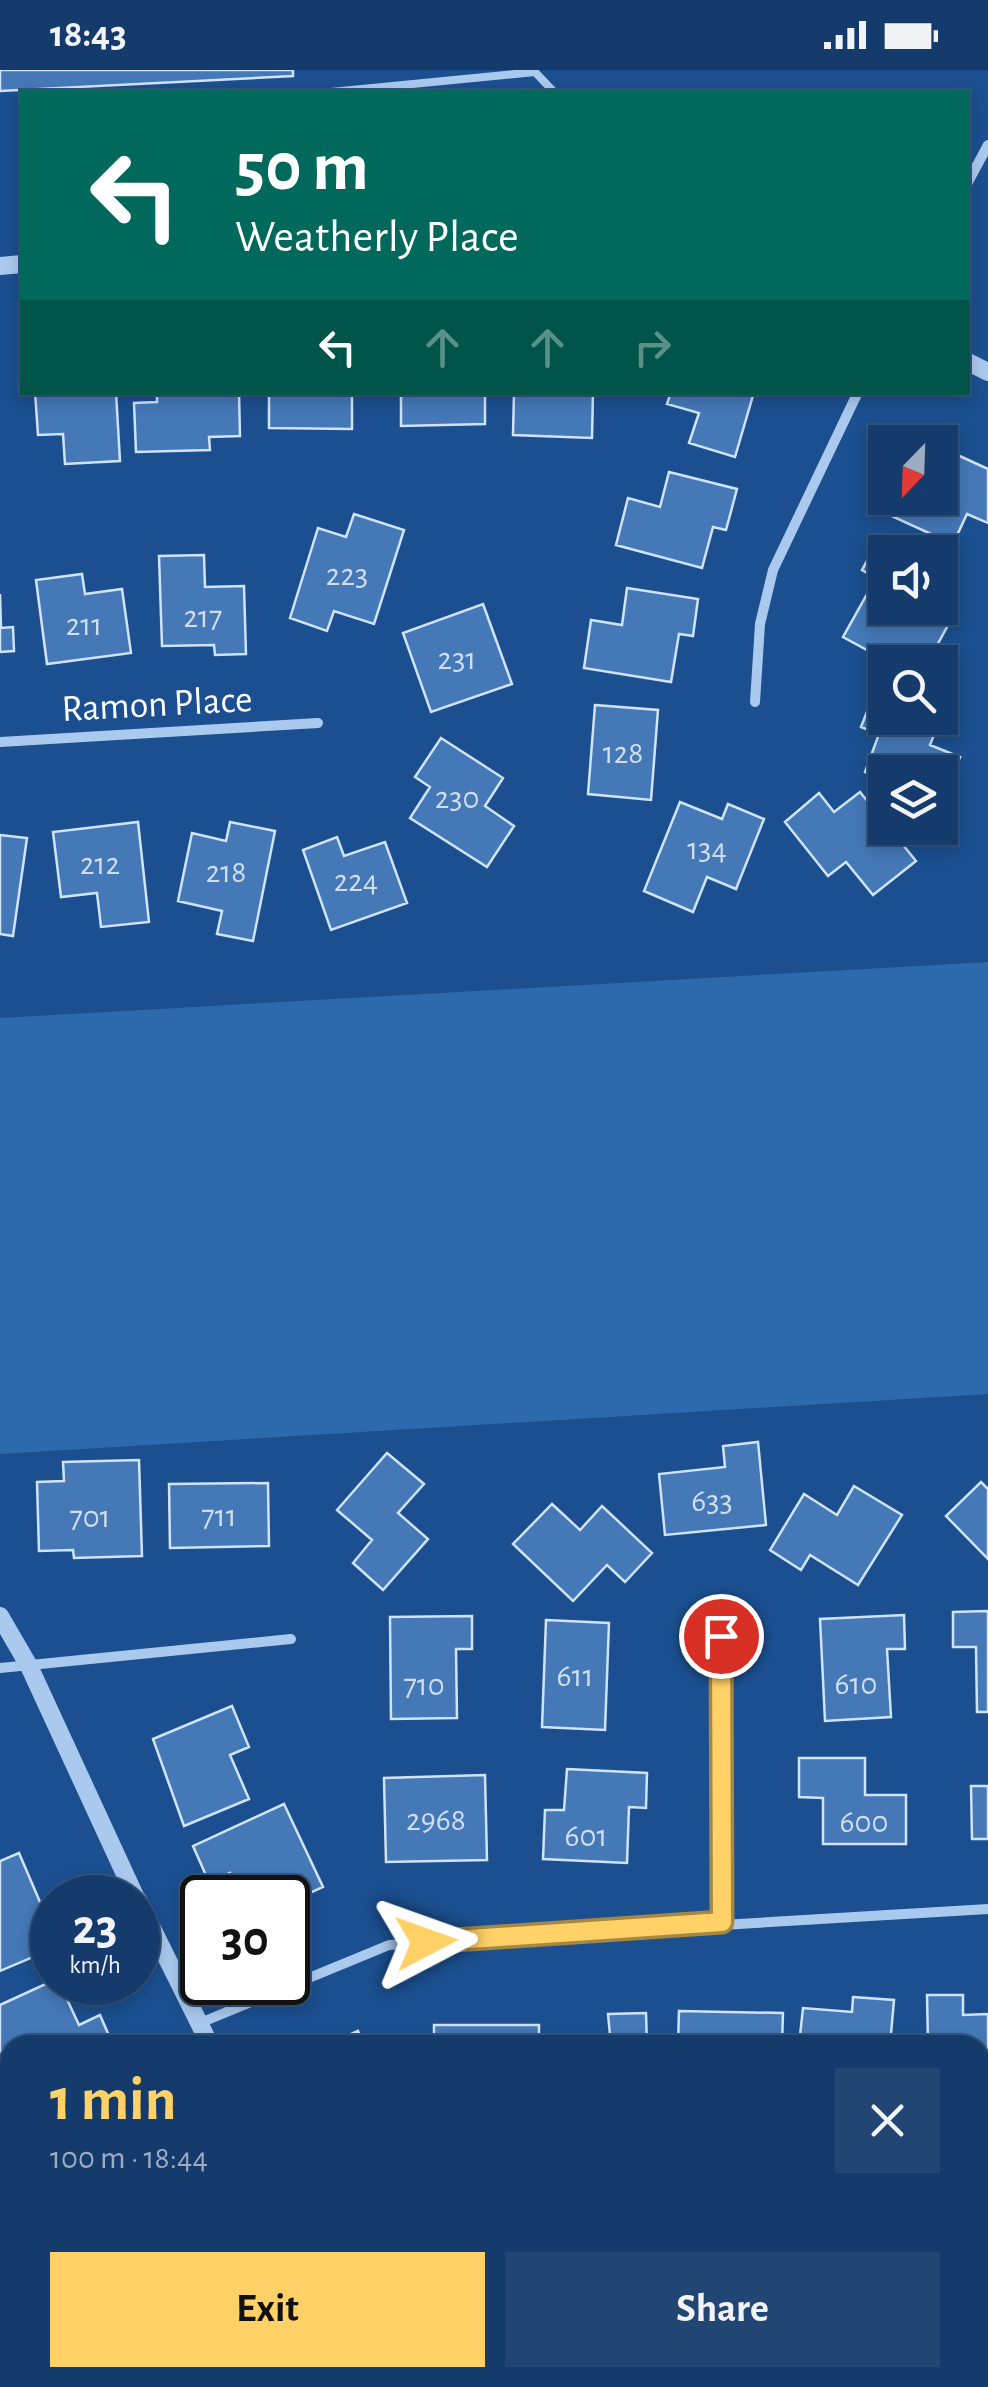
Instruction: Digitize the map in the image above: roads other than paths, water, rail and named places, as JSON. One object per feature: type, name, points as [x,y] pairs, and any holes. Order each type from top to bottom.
[{"type":"street","points":[[970,178],[988,145]]},
{"type":"street","points":[[755,702],[760,624],[773,570],[857,395]]},
{"type":"street","name":"Ramon Place","points":[[0,742],[318,723]]},
{"type":"street","points":[[0,1616],[28,1666],[126,1875]]},
{"type":"street","points":[[721,1636],[722,1922]]},
{"type":"street","points":[[0,1668],[291,1639]]},
{"type":"street","points":[[200,2024],[389,1945],[988,1908]]},
{"type":"street","points":[[160,1945],[205,2035]]},
{"type":"lane","points":[[351,90],[535,72],[552,90]]}]
